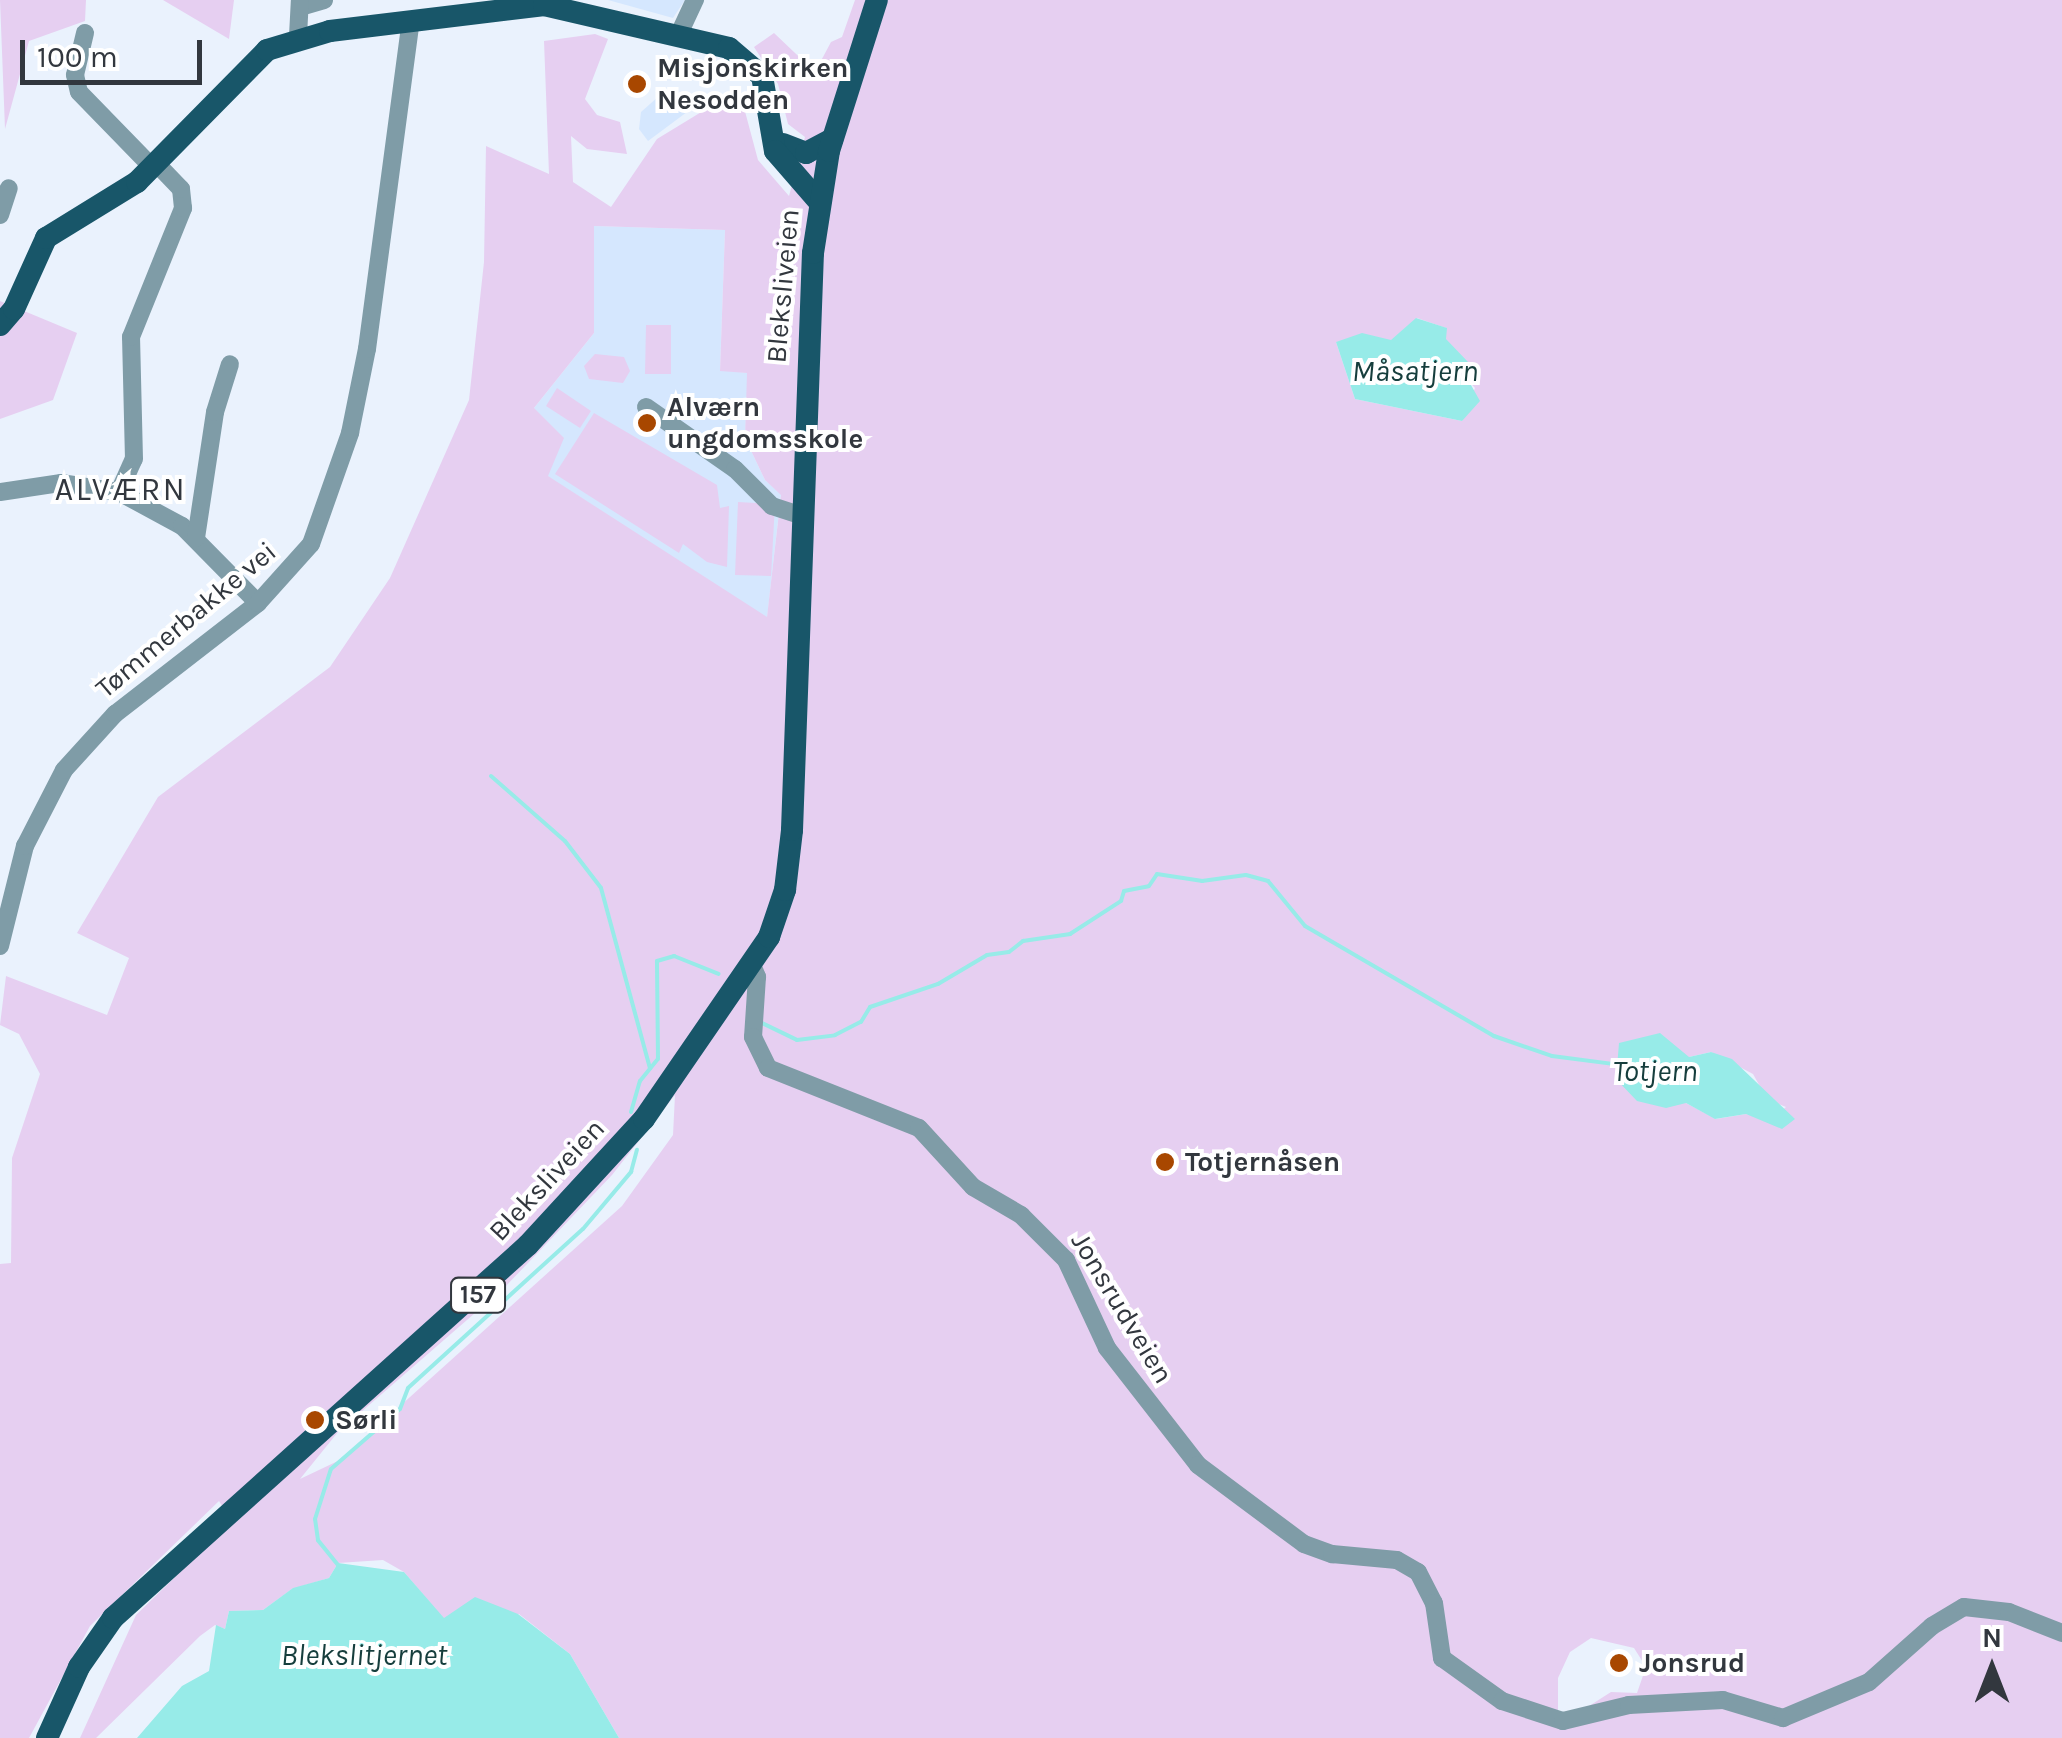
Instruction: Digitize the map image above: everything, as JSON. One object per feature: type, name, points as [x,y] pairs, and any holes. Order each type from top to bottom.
[{"type":"main road","name":"157","points":[[821,192],[832,139],[877,0]]},
{"type":"main road","points":[[0,325],[46,238],[116,197],[154,165],[251,63],[298,36],[519,5],[570,4],[729,48],[753,64],[765,83],[776,150],[821,192]]},
{"type":"main road","points":[[771,119],[783,144],[821,192]]},
{"type":"main road","points":[[783,144],[806,153],[832,139]]},
{"type":"main road","name":"Bleksliveien","points":[[48,1738],[79,1668],[113,1618],[528,1245],[644,1119],[752,965],[776,920],[790,864],[800,515],[821,192]]},
{"type":"street","points":[[298,36],[300,3],[324,0]]},
{"type":"street","points":[[679,34],[695,0]]},
{"type":"street","name":"Tømmerbakke vei","points":[[0,946],[24,846],[64,770],[116,714],[258,602],[312,544],[350,433],[379,277],[411,20]]},
{"type":"street","points":[[85,33],[74,74],[79,92],[181,189],[183,208],[131,337],[134,459],[120,492]]},
{"type":"street","points":[[0,215],[9,188]]},
{"type":"street","points":[[196,538],[214,412],[230,364]]},
{"type":"street","points":[[646,406],[735,469],[772,506],[800,515]]},
{"type":"street","points":[[0,492],[61,482],[120,492],[196,538],[258,602]]},
{"type":"street","name":"Jonsrudveien","points":[[752,965],[757,977],[754,1038],[768,1068],[919,1128],[973,1187],[1021,1215],[1066,1260],[1107,1348],[1198,1465],[1304,1544],[1412,1567],[1431,1594],[1442,1658],[1511,1706],[1563,1721],[1629,1705],[1722,1700],[1783,1718],[1869,1682],[1932,1626],[1964,1607],[2009,1612],[2062,1633]]},
{"type":"shaded area","points":[[0,0],[86,0],[85,21],[29,41],[5,129]]},
{"type":"shaded area","points":[[163,0],[234,0],[229,39]]},
{"type":"shaded area","points":[[608,0],[685,0],[673,18]]},
{"type":"shaded area","points":[[855,0],[2062,0],[2062,1738],[619,1738],[570,1654],[519,1614],[444,1619],[404,1572],[383,1560],[338,1563],[329,1578],[292,1589],[263,1610],[229,1611],[225,1629],[215,1625],[200,1636],[96,1738],[80,1738],[136,1615],[232,1522],[219,1501],[90,1626],[29,1738],[0,1738],[0,1264],[11,1263],[12,1158],[40,1074],[19,1034],[0,1025],[6,976],[107,1015],[129,958],[77,933],[158,797],[330,667],[390,578],[469,400],[484,262],[486,146],[549,174],[544,41],[595,34],[608,39],[585,99],[597,115],[620,122],[627,154],[587,149],[571,136],[573,182],[611,207],[657,139],[739,89],[758,160],[789,196],[805,137],[788,124],[778,84],[754,47],[774,33],[815,72],[831,42],[842,37]],"holes":[[[594,226],[725,230],[720,371],[747,373],[745,438],[765,480],[781,495],[767,617],[548,476],[564,438],[534,408],[594,333]],[[1417,318],[1446,328],[1445,339],[1468,363],[1455,370],[1457,381],[1467,379],[1475,388],[1462,421],[1355,399],[1336,342],[1392,340]],[[1711,1052],[1753,1074],[1767,1099],[1786,1107],[1770,1120],[1746,1114],[1716,1119],[1686,1103],[1689,1057]],[[675,1095],[673,1135],[622,1206],[340,1460],[300,1479],[338,1432],[505,1287],[612,1175]],[[1591,1638],[1634,1648],[1646,1667],[1637,1693],[1611,1692],[1575,1715],[1558,1711],[1558,1678],[1570,1652]]]},
{"type":"shaded area","points":[[659,96],[687,112],[648,141],[639,129],[641,112]]},
{"type":"shaded area","name":"Alværn ungdomsskole","points":[[594,226],[725,230],[720,370],[748,373],[745,438],[765,480],[781,494],[767,618],[547,476],[534,408],[594,333]]},
{"type":"shaded area","points":[[0,301],[77,333],[53,400],[0,419]]},
{"type":"shaded area","points":[[646,325],[671,325],[671,374],[645,374]]},
{"type":"shaded area","points":[[595,354],[624,357],[630,371],[623,383],[589,379],[584,366]]},
{"type":"shaded area","points":[[557,388],[591,411],[580,428],[546,406]]},
{"type":"shaded area","points":[[594,413],[717,485],[720,508],[729,506],[727,567],[707,562],[683,544],[679,553],[555,474]]},
{"type":"shaded area","points":[[738,502],[775,504],[771,576],[735,575]]},
{"type":"water","name":"Måsatjern","points":[[1416,318],[1447,328],[1446,339],[1469,363],[1455,370],[1457,380],[1467,378],[1480,401],[1462,421],[1355,399],[1336,342],[1362,333],[1391,340]]},
{"type":"water","name":"Totjern","points":[[1660,1033],[1689,1057],[1711,1052],[1732,1059],[1795,1119],[1782,1129],[1746,1114],[1715,1119],[1686,1103],[1666,1108],[1637,1101],[1616,1079],[1619,1043]]},
{"type":"water","name":"Blekslitjernet","points":[[338,1563],[404,1572],[444,1618],[475,1597],[518,1614],[570,1654],[619,1738],[137,1738],[182,1686],[209,1671],[216,1625],[225,1629],[229,1611],[263,1610],[293,1588],[329,1578]]},
{"type":"waterway","points":[[491,776],[565,841],[601,888],[650,1068]]},
{"type":"waterway","points":[[760,1022],[797,1040],[835,1035],[861,1022],[870,1007],[938,984],[987,955],[1009,952],[1023,941],[1070,934],[1121,901],[1124,891],[1149,886],[1157,874],[1202,881],[1246,875],[1268,881],[1305,926],[1494,1036],[1552,1056],[1614,1064]]},
{"type":"waterway","points":[[631,1112],[640,1081],[658,1059],[657,961],[674,956],[719,974]]},
{"type":"waterway","points":[[338,1565],[318,1540],[315,1519],[331,1469],[400,1409],[408,1388],[583,1229],[631,1172],[637,1150]]},
{"type":"place","name":"Misjonskirken Nesodden","points":[[637,84]]},
{"type":"place","name":"Alværn ungdomsskole","points":[[647,423]]},
{"type":"place","name":"Totjernåsen","points":[[1165,1162]]},
{"type":"place","name":"Sørli","points":[[315,1420]]},
{"type":"place","name":"Jonsrud","points":[[1619,1663]]},
{"type":"district","name":"ALVÆRN","points":[[121,490]]}]
